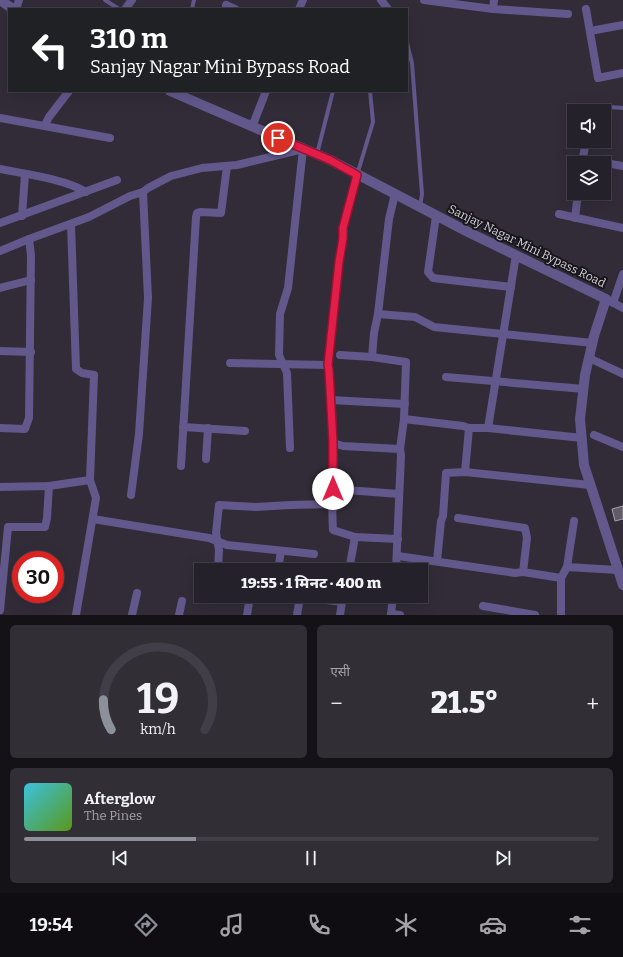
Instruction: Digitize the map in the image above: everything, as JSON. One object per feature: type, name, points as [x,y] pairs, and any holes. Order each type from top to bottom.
[{"type":"street","points":[[0,0],[12,8]]},
{"type":"street","points":[[125,8],[132,0]]},
{"type":"street","points":[[381,0],[387,8]]},
{"type":"street","points":[[424,0],[493,9],[568,14]]},
{"type":"street","points":[[493,9],[494,0]]},
{"type":"street","points":[[226,4],[233,8]]},
{"type":"street","points":[[586,10],[598,78],[623,73]]},
{"type":"street","points":[[590,31],[623,25]]},
{"type":"street","points":[[45,125],[49,117],[68,92]]},
{"type":"street","name":"Sanjay Nagar Mini Bypass Road","points":[[174,92],[317,155],[516,256],[610,301],[593,343],[589,358],[580,419],[584,465],[623,585]]},
{"type":"street","points":[[252,127],[266,92]]},
{"type":"street","points":[[0,118],[110,138]]},
{"type":"street","points":[[0,251],[89,217],[130,196],[143,192],[171,176],[202,168],[237,165],[303,149],[288,288],[280,314],[279,355],[287,373],[290,448]]},
{"type":"street","points":[[611,165],[623,166]]},
{"type":"street","points":[[181,466],[196,217],[197,213],[200,212],[221,213],[226,166]]},
{"type":"street","points":[[0,169],[77,186],[86,192]]},
{"type":"street","points":[[22,216],[25,174]]},
{"type":"street","points":[[0,223],[117,180]]},
{"type":"street","points":[[131,495],[139,434],[148,298],[143,192]]},
{"type":"street","points":[[372,357],[389,219],[395,194]]},
{"type":"street","points":[[575,218],[577,200]]},
{"type":"street","points":[[559,214],[623,228]]},
{"type":"street","points":[[436,216],[428,272],[433,278],[511,287]]},
{"type":"street","points":[[71,224],[76,369],[82,373],[94,375],[90,480],[96,498],[76,615]]},
{"type":"street","points":[[0,428],[25,429],[29,418],[31,255],[29,239]]},
{"type":"street","points":[[488,428],[497,381],[516,256]]},
{"type":"street","points":[[623,274],[610,301],[623,308]]},
{"type":"street","points":[[0,288],[31,280]]},
{"type":"street","points":[[378,314],[416,317],[434,327],[593,343]]},
{"type":"street","points":[[0,351],[31,352]]},
{"type":"street","points":[[340,355],[372,357],[406,362],[404,419],[400,449],[397,563]]},
{"type":"street","points":[[589,358],[623,374]]},
{"type":"street","points":[[230,363],[328,365],[333,443],[333,489],[331,504],[333,530],[356,537],[398,539]]},
{"type":"street","points":[[446,377],[584,389]]},
{"type":"street","points":[[331,400],[405,404]]},
{"type":"street","points":[[404,419],[469,428],[488,428],[582,438]]},
{"type":"street","points":[[183,427],[245,431]]},
{"type":"street","points":[[206,459],[208,428]]},
{"type":"street","points":[[465,472],[469,428]]},
{"type":"street","points":[[594,435],[623,447]]},
{"type":"street","points":[[333,443],[343,446],[400,449]]},
{"type":"street","points":[[437,561],[441,521],[443,516],[446,473],[465,472],[590,485]]},
{"type":"street","points":[[0,486],[49,486],[90,480]]},
{"type":"street","points":[[0,610],[4,526],[45,527],[48,518],[49,486]]},
{"type":"street","points":[[333,489],[399,494]]},
{"type":"street","points":[[218,563],[218,541],[216,533],[219,505],[256,507],[331,504]]},
{"type":"street","points":[[458,518],[525,528],[527,538],[523,572]]},
{"type":"street","points":[[93,519],[209,538],[227,545],[314,554]]},
{"type":"street","points":[[561,615],[561,578],[567,567],[574,521]]},
{"type":"street","points":[[350,563],[356,537]]},
{"type":"street","points":[[279,563],[281,551]]},
{"type":"street","points":[[398,556],[561,578]]},
{"type":"street","points":[[567,567],[618,570]]},
{"type":"street","points":[[132,615],[137,593]]},
{"type":"street","points":[[179,615],[182,601]]},
{"type":"street","points":[[247,615],[249,603]]},
{"type":"street","points":[[297,615],[298,603]]},
{"type":"street","points":[[340,615],[342,603]]},
{"type":"street","points":[[392,603],[391,614],[400,615]]},
{"type":"street","points":[[483,606],[535,615]]},
{"type":"lane","points":[[105,0],[117,8]]},
{"type":"lane","points":[[408,47],[412,63],[422,194],[420,207]]},
{"type":"lane","points":[[317,155],[332,92]]},
{"type":"lane","points":[[328,365],[343,228],[373,122],[370,92]]},
{"type":"lane","points":[[611,107],[623,108]]},
{"type":"building","points":[[623,506],[623,519],[615,521],[612,509]]},
{"type":"route","points":[[278,138],[330,160],[357,175],[343,228],[343,238],[333,308],[328,365],[333,443],[333,489]]}]
